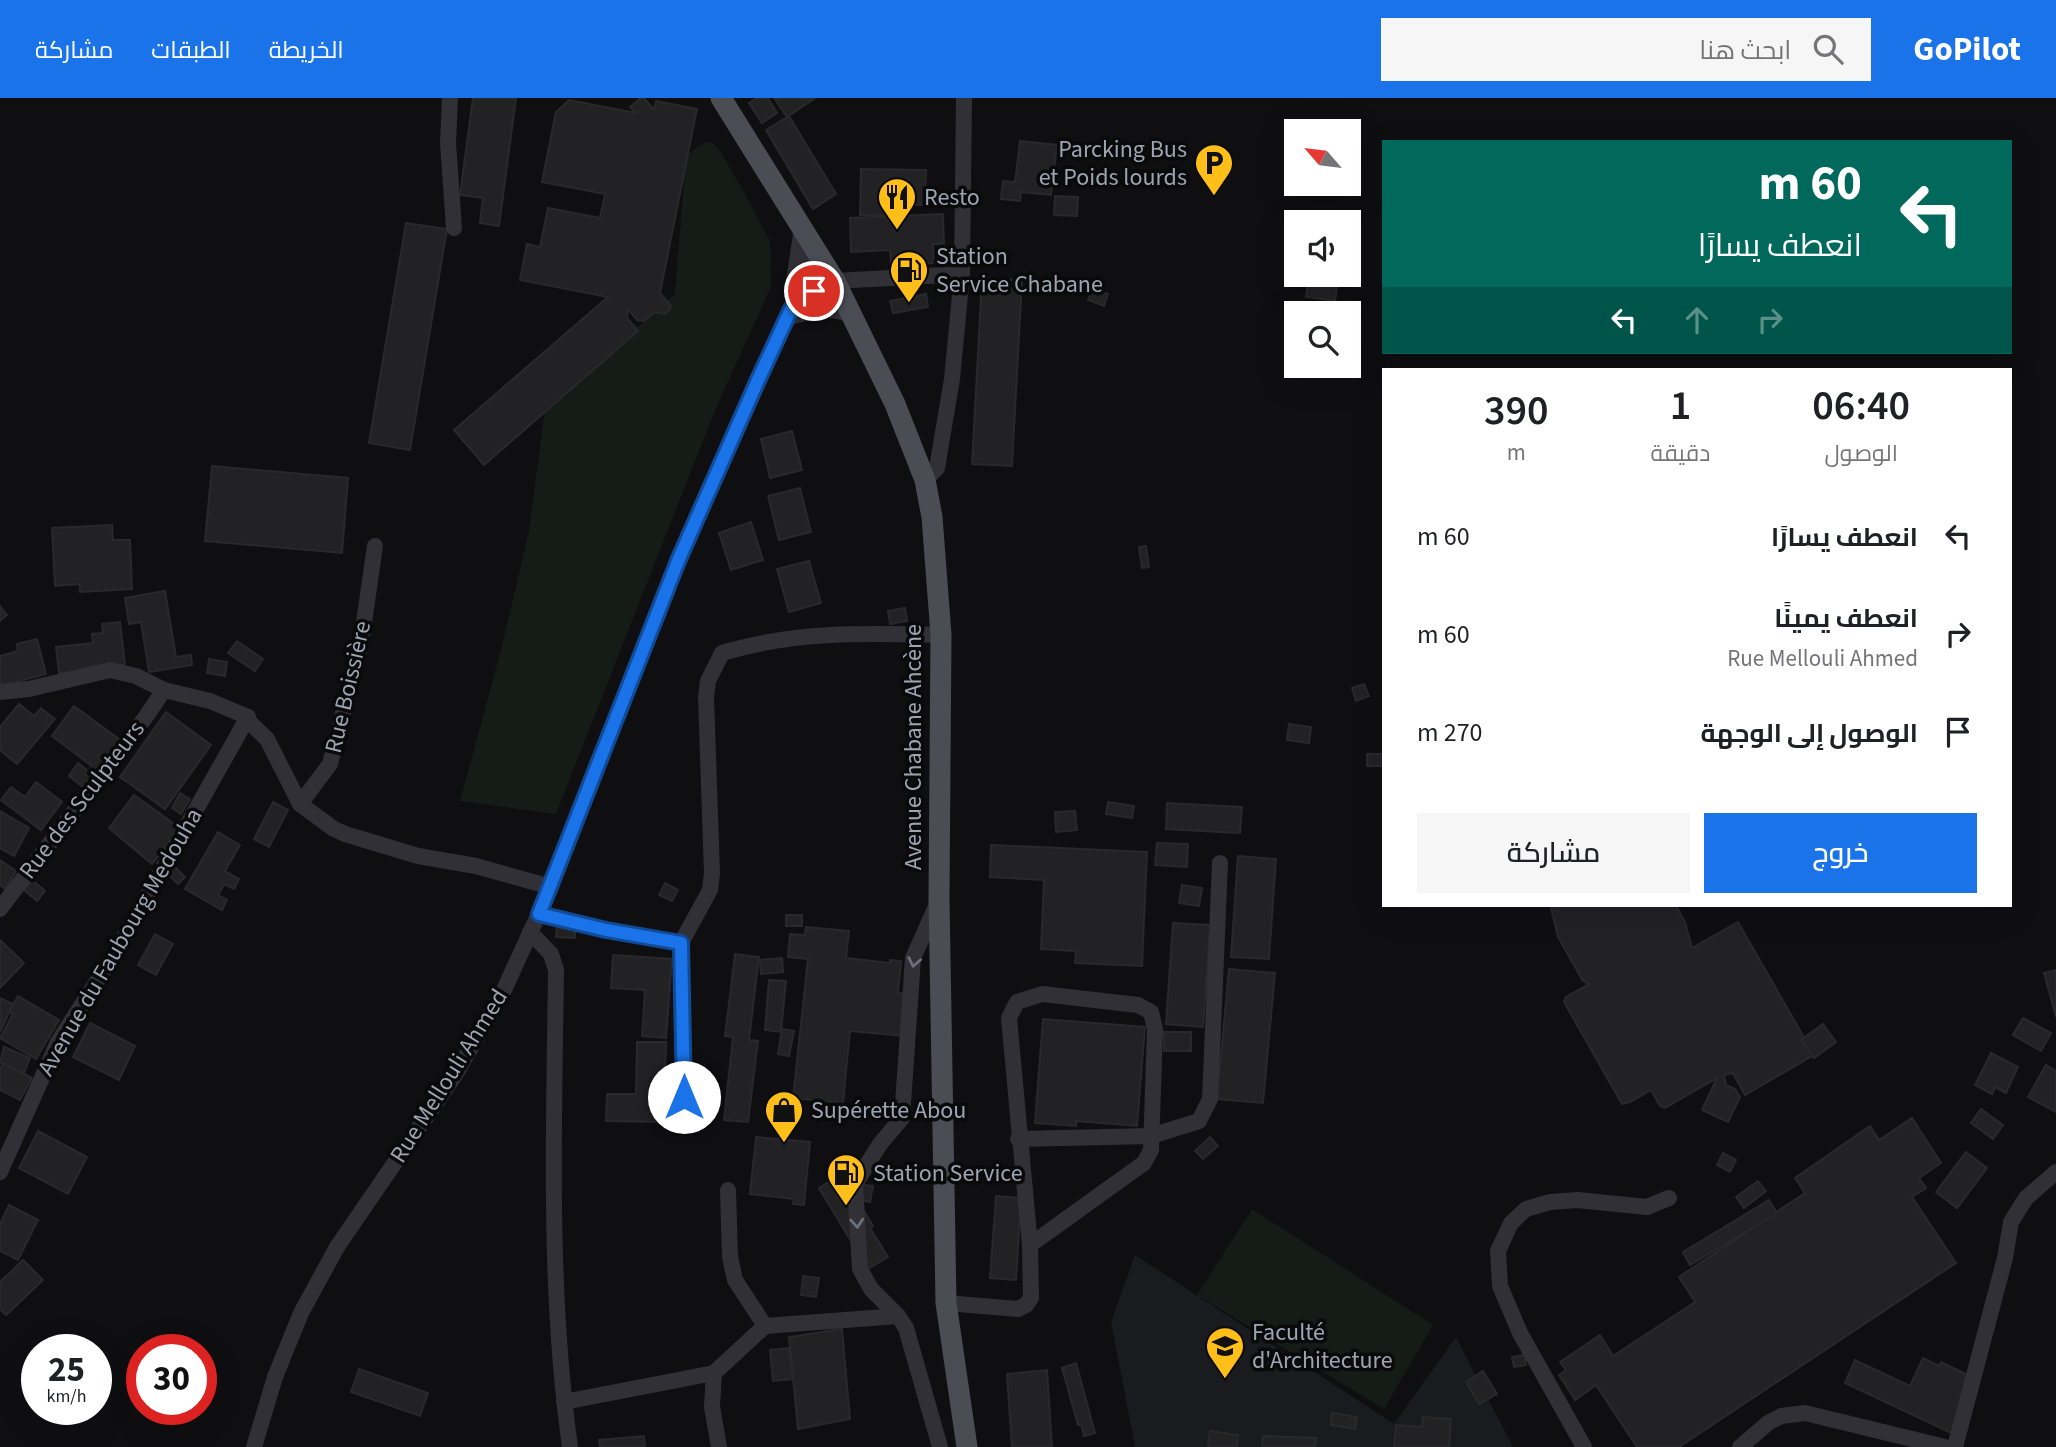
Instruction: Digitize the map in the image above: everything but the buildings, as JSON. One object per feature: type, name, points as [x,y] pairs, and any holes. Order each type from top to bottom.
[{"type":"main road","name":"Avenue Chabane Ahcène","points":[[721,98],[835,281],[895,404],[925,480],[932,517],[941,635],[939,899],[946,1303],[967,1447]]},
{"type":"street","points":[[450,98],[448,143],[454,228]]},
{"type":"street","points":[[925,480],[937,468],[951,379],[962,274],[964,98]]},
{"type":"street","points":[[802,228],[789,313],[831,308],[852,315]]},
{"type":"street","name":"Rue Mellouli Ahmed","points":[[254,1447],[275,1377],[301,1313],[337,1247],[455,1075],[504,990],[551,887],[678,561],[789,313],[815,247]]},
{"type":"street","points":[[835,281],[962,274]]},
{"type":"street","name":"Rue Mellouli Ahmed","points":[[789,313],[827,283],[835,281]]},
{"type":"street","name":"Rue Boissière","points":[[300,804],[330,764],[361,643],[375,546]]},
{"type":"street","points":[[684,1097],[681,943],[710,890],[712,873],[706,697],[708,681],[722,653],[757,643],[810,635],[941,635]]},
{"type":"street","points":[[0,692],[29,689],[110,670],[136,676],[164,690],[210,701],[248,717],[247,720],[267,739],[300,804],[334,829],[418,856],[476,866],[551,887]]},
{"type":"street","name":"Rue des Sculpteurs","points":[[0,909],[164,690]]},
{"type":"street","name":"Avenue du Faubourg Medouha","points":[[0,1172],[58,1042],[114,955],[248,717]]},
{"type":"street","points":[[1018,1139],[1151,1136],[1199,1121],[1210,1098],[1220,863]]},
{"type":"street","points":[[939,899],[913,958],[902,1118],[880,1143],[855,1184],[860,1269],[871,1289],[898,1316],[912,1342],[940,1447]]},
{"type":"street","points":[[539,914],[606,930],[681,943]]},
{"type":"street","points":[[530,932],[551,954],[555,970],[554,1233],[564,1402],[570,1447]]},
{"type":"street","points":[[946,1303],[1018,1310],[1026,1306],[1031,1298],[1030,1245],[1018,1139],[1009,1018],[1017,1002],[1042,994],[1138,1005],[1152,1012],[1154,1029],[1151,1150],[1144,1163],[1030,1245]]},
{"type":"street","points":[[1955,1447],[2005,1258],[2011,1222],[2026,1198],[2056,1172]]},
{"type":"street","points":[[728,1190],[730,1256],[735,1280],[765,1326]]},
{"type":"street","points":[[1584,1447],[1520,1333],[1500,1286],[1498,1251],[1511,1223],[1526,1209],[1550,1202],[1577,1200],[1647,1207],[1669,1198]]},
{"type":"street","points":[[564,1402],[714,1373],[765,1326],[898,1316]]},
{"type":"street","points":[[714,1373],[712,1407],[719,1447]]},
{"type":"street","points":[[1740,1447],[1768,1423],[1781,1416],[1805,1413],[1945,1447]]},
{"type":"shaded area","points":[[710,141],[718,148],[770,241],[771,287],[716,408],[556,814],[460,801],[502,646],[529,531],[545,409],[675,294],[686,156],[698,146]]},
{"type":"shaded area","points":[[1252,1209],[1433,1325],[1384,1409],[1197,1295]]},
{"type":"shaded area","name":"Faculté d'Architecture","points":[[1135,1255],[1394,1424],[1456,1337],[1513,1447],[1135,1447],[1111,1322]]},
{"type":"place","name":"Parcking Bus et Poids lourds","points":[[1214,197]]},
{"type":"place","name":"Resto","points":[[897,231]]},
{"type":"place","name":"Station Service Chabane","points":[[909,304]]},
{"type":"place","name":"Supérette Abou","points":[[784,1144]]},
{"type":"place","name":"Station Service","points":[[846,1207]]},
{"type":"place","name":"Faculté d'Architecture","points":[[1225,1380]]},
{"type":"route","points":[[684,1097],[681,943],[606,930],[539,914],[678,561],[791,309],[814,291]]}]
